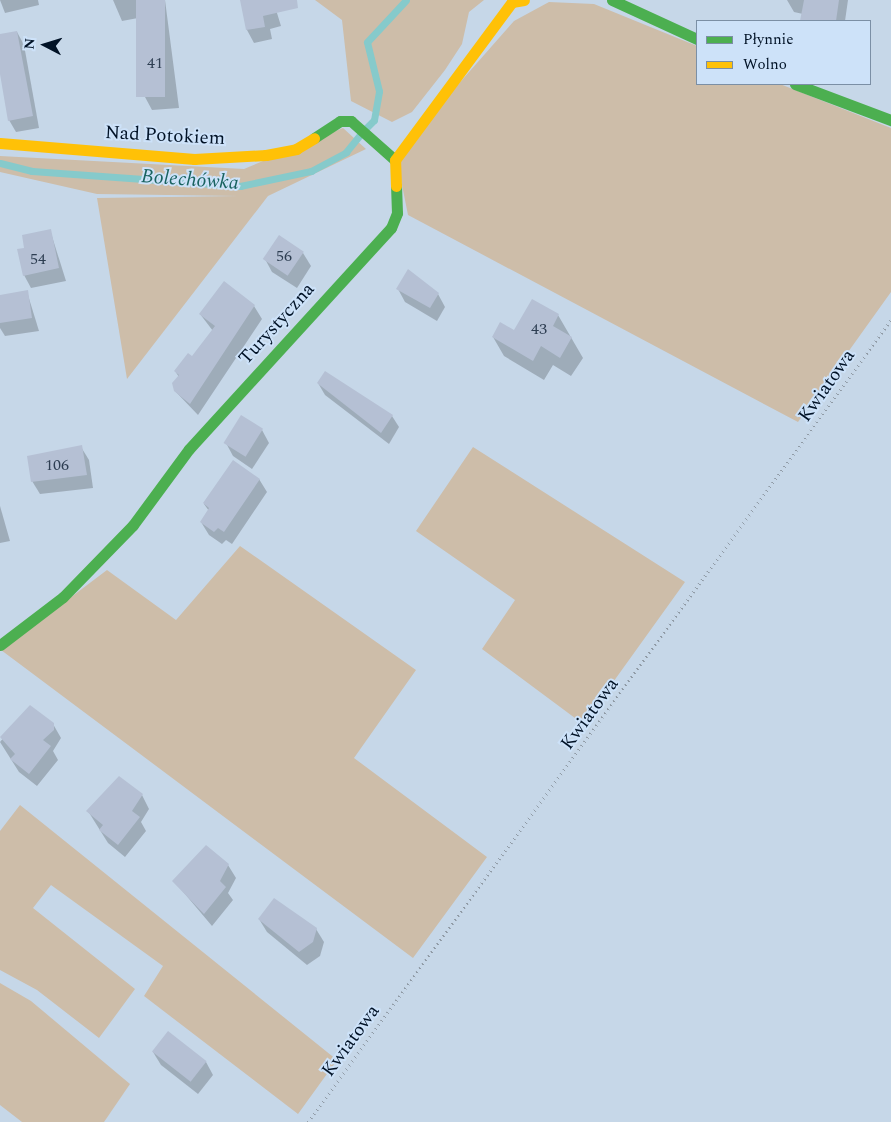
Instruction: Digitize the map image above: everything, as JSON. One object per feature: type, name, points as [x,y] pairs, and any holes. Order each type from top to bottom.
[{"type":"street","points":[[395,160],[512,2],[524,0]]},
{"type":"street","points":[[612,0],[696,39]]},
{"type":"street","points":[[798,85],[891,120]]},
{"type":"street","name":"Nad Potokiem","points":[[0,143],[212,158],[289,150],[340,121],[356,125],[395,160]]},
{"type":"street","name":"Turystyczna","points":[[0,645],[63,597],[133,525],[189,449],[390,228],[397,213],[395,160]]},
{"type":"path","name":"Kwiatowa","points":[[308,1122],[891,320]]},
{"type":"shaded area","points":[[315,0],[484,0],[469,12],[462,44],[445,70],[412,112],[392,122],[351,101],[342,20]]},
{"type":"shaded area","points":[[549,2],[594,4],[696,46],[696,85],[783,85],[891,128],[891,292],[798,422],[408,215],[396,155],[514,21]]},
{"type":"shaded area","points":[[343,128],[366,149],[268,196],[127,379],[97,198],[238,196],[97,194],[0,172],[0,156],[244,169]]},
{"type":"shaded area","points":[[473,447],[685,582],[583,724],[482,649],[515,600],[416,531]]},
{"type":"shaded area","points":[[240,546],[416,670],[354,758],[487,857],[413,958],[1,650],[107,570],[176,620]]},
{"type":"shaded area","points":[[20,805],[337,1060],[298,1114],[144,996],[163,966],[51,885],[33,908],[135,989],[99,1038],[37,990],[0,970],[0,831]]},
{"type":"shaded area","points":[[0,983],[31,1001],[130,1084],[104,1122],[22,1122],[0,1105]]},
{"type":"building","points":[[136,0],[165,0],[165,97],[136,97]]},
{"type":"building","points":[[240,0],[297,0],[298,8],[263,16],[265,27],[246,30]]},
{"type":"building","points":[[804,0],[839,0],[836,20],[800,20]]},
{"type":"building","points":[[17,31],[33,116],[8,121],[0,74],[0,34]]},
{"type":"building","points":[[51,229],[59,268],[23,276],[17,249],[24,248],[22,235]]},
{"type":"building","points":[[279,235],[304,252],[288,276],[263,259]]},
{"type":"building","points":[[408,269],[439,293],[430,308],[396,289]]},
{"type":"building","points":[[224,281],[255,305],[190,404],[174,391],[172,383],[179,375],[174,371],[188,353],[192,356],[215,326],[199,314]]},
{"type":"building","points":[[28,290],[32,318],[0,323],[0,295]]},
{"type":"building","points":[[532,299],[559,314],[553,326],[572,337],[560,358],[541,346],[533,361],[492,337],[500,322],[514,330]]},
{"type":"building","points":[[325,371],[393,415],[381,433],[317,383]]},
{"type":"building","points":[[241,415],[263,429],[246,457],[224,443]]},
{"type":"building","points":[[82,445],[87,475],[31,482],[27,456]]},
{"type":"building","points":[[233,460],[260,479],[224,532],[218,528],[214,532],[200,522],[209,508],[203,503]]},
{"type":"building","points":[[30,705],[54,723],[54,730],[43,740],[51,746],[29,774],[10,759],[15,754],[0,737]]},
{"type":"building","points":[[119,776],[143,794],[132,811],[140,817],[118,845],[99,830],[103,825],[86,811]]},
{"type":"building","points":[[206,845],[229,864],[220,881],[226,887],[204,914],[172,881]]},
{"type":"building","points":[[274,898],[317,928],[313,942],[299,952],[258,919]]},
{"type":"building","points":[[168,1031],[207,1061],[191,1082],[152,1051]]},
{"type":"waterway","name":"Bolechówka","points":[[366,128],[374,120],[379,91],[367,42],[406,0]]},
{"type":"waterway","name":"Bolechówka","points":[[0,163],[32,171],[240,186],[311,171],[346,152],[359,136]]},
{"type":"traffic: fast","points":[[612,0],[696,39]]},
{"type":"traffic: fast","points":[[798,85],[891,120]]},
{"type":"traffic: fast","points":[[314,138],[340,121],[351,121],[395,160]]},
{"type":"traffic: fast","points":[[0,645],[63,597],[133,525],[189,449],[391,228],[397,213],[396,186]]},
{"type":"traffic: slow","points":[[396,186],[395,160],[512,2],[524,0]]},
{"type":"traffic: slow","points":[[0,143],[194,159],[266,155],[296,149],[314,138]]}]
